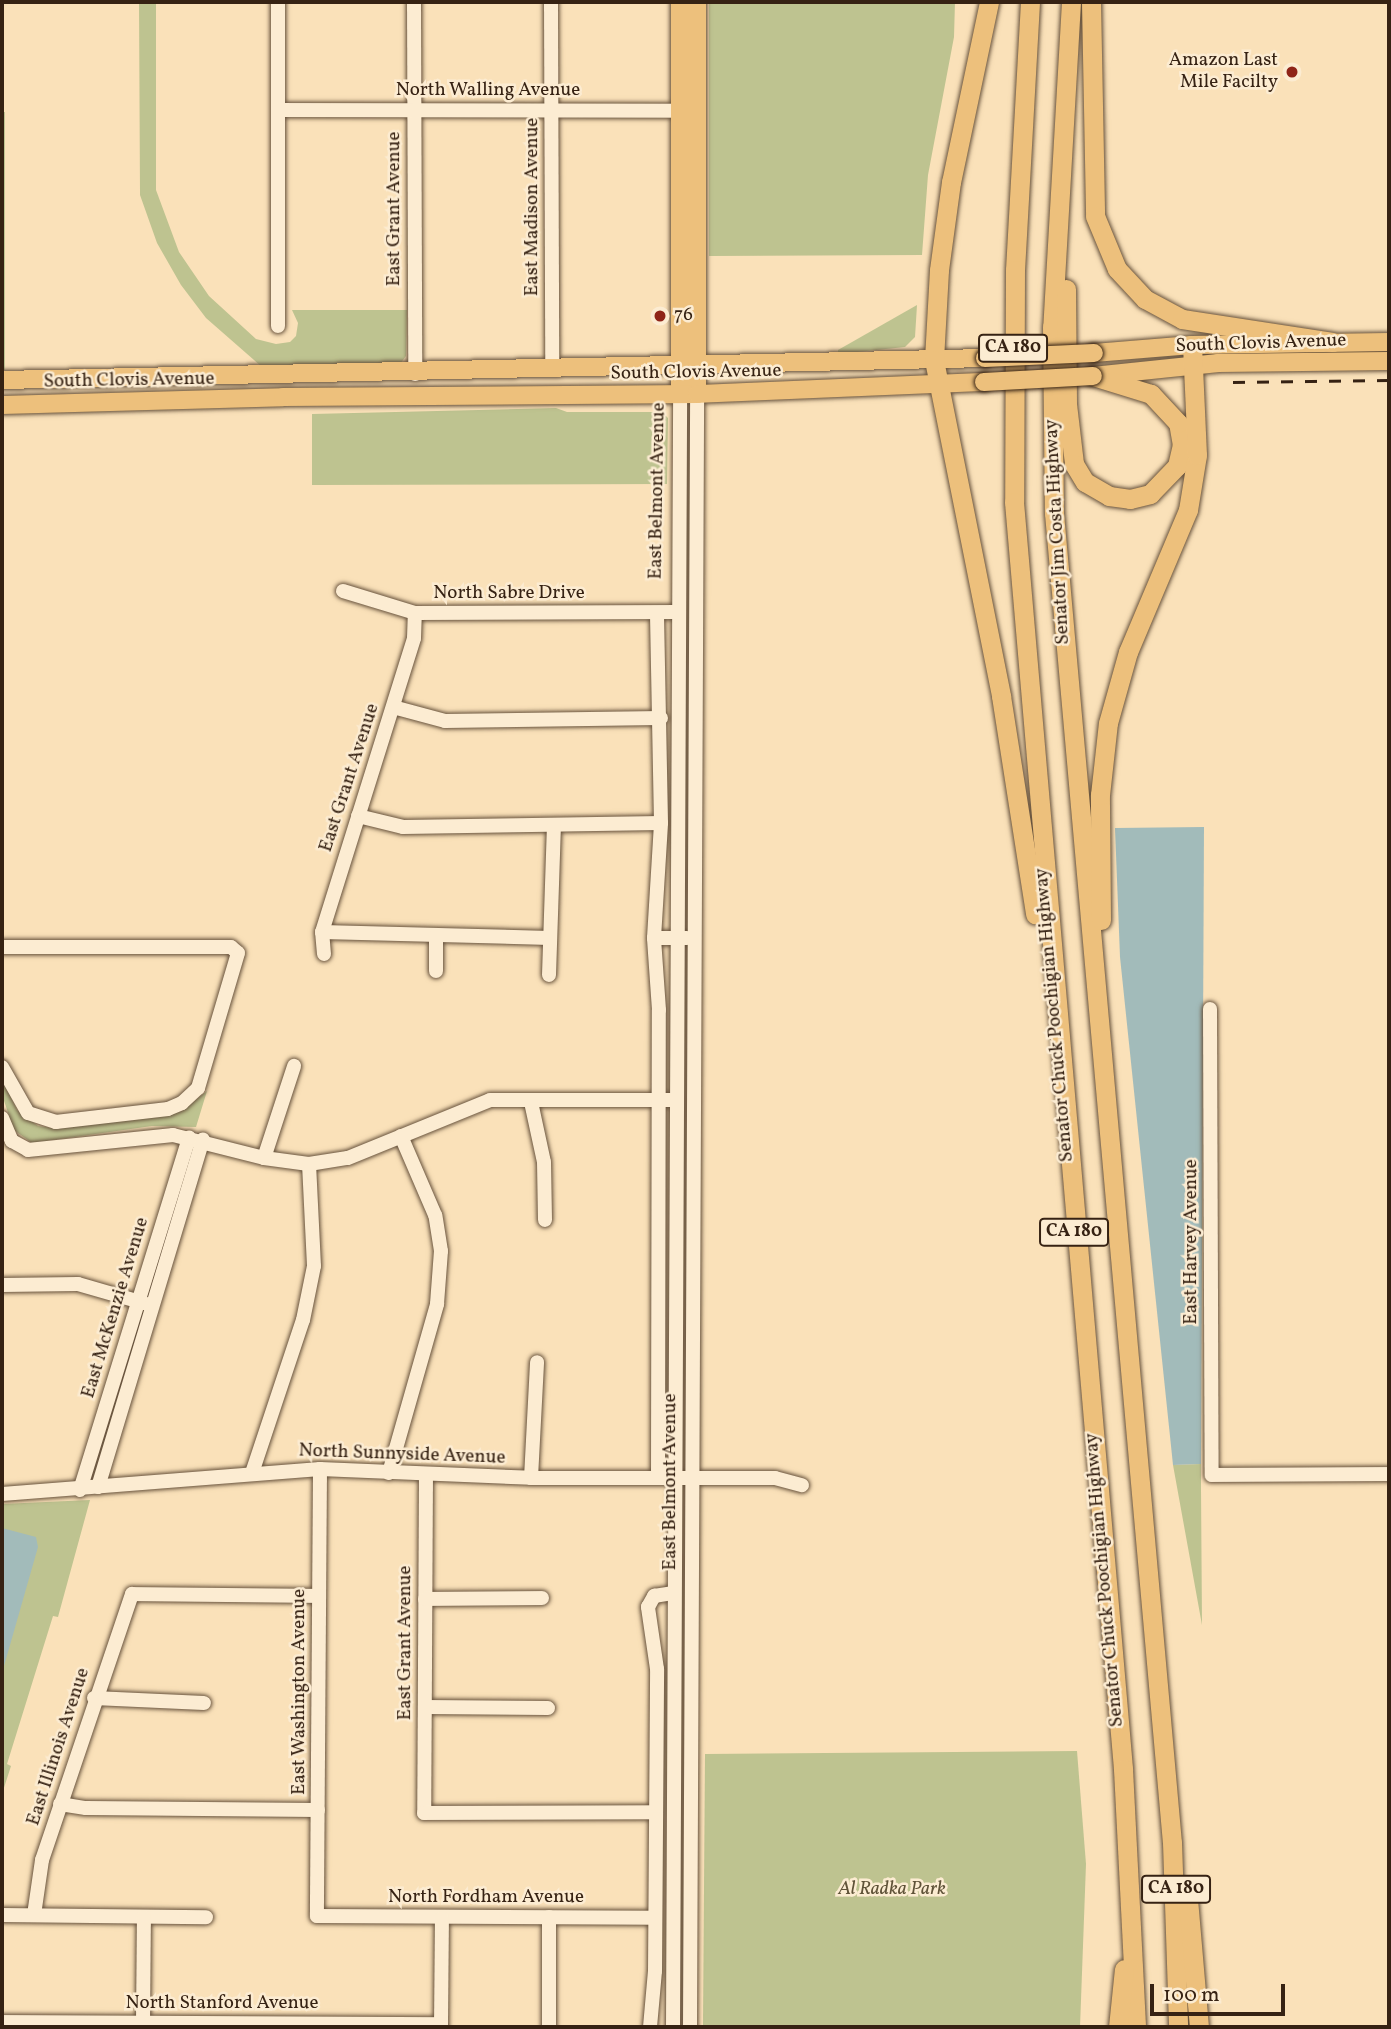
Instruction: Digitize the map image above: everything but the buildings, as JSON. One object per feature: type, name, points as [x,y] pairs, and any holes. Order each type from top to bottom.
[{"type":"highway","points":[[989,2],[951,182],[939,270],[934,360],[1001,696],[1060,1068]]},
{"type":"highway","name":"Senator Chuck Poochigian Highway","points":[[1030,2],[1012,439],[1021,617],[1130,1863],[1136,2027]]},
{"type":"highway","name":"Senator Jim Costa Highway","points":[[1070,2],[1052,327],[1054,513],[1101,1061]]},
{"type":"highway","points":[[1091,2],[1095,216],[1117,269],[1145,299],[1182,319],[1332,342]]},
{"type":"highway","points":[[1064,110],[1071,453],[1078,474],[1092,489],[1120,498],[1150,494],[1177,466],[1182,445],[1178,423],[1151,394],[1094,376]]},
{"type":"highway","points":[[1101,1061],[1103,755],[1119,677],[1188,510],[1197,455],[1192,345]]},
{"type":"highway","name":"CA 180","points":[[1101,1061],[1175,1882],[1178,2027]]},
{"type":"highway","points":[[1164,1751],[1182,1841],[1199,2027]]},
{"type":"highway","points":[[1118,2027],[1130,1863]]},
{"type":"main road","name":"East Belmont Avenue","points":[[680,2],[689,111]]},
{"type":"main road","name":"East Belmont Avenue","points":[[689,394],[689,111],[697,2]]},
{"type":"main road","name":"South Clovis Avenue","points":[[2,380],[689,368],[985,358],[1192,345],[1389,342]]},
{"type":"main road","points":[[1283,362],[1328,354],[1389,352]]},
{"type":"main road","name":"South Clovis Avenue","points":[[2,405],[365,396],[689,394],[1094,376],[1194,365],[1389,361]]},
{"type":"main road","points":[[440,395],[481,383],[539,383],[552,370]]},
{"type":"main road","points":[[365,396],[375,386],[448,384],[492,372]]},
{"type":"street","points":[[278,2],[278,326]]},
{"type":"street","name":"East Grant Avenue","points":[[414,2],[415,374]]},
{"type":"street","name":"East Madison Avenue","points":[[551,2],[552,370]]},
{"type":"street","name":"North Walling Avenue","points":[[278,110],[689,111]]},
{"type":"street","name":"East Belmont Avenue","points":[[673,2026],[678,612],[689,394]]},
{"type":"street","name":"East Belmont Avenue","points":[[689,394],[695,938],[690,2026]]},
{"type":"street","name":"North Sabre Drive","points":[[343,591],[415,613],[678,612]]},
{"type":"street","name":"East Grant Avenue","points":[[324,954],[322,932],[414,638],[415,613]]},
{"type":"street","name":"East Belmont Avenue","points":[[657,613],[661,718],[661,823],[654,938],[658,1100],[658,1477]]},
{"type":"street","points":[[393,707],[445,721],[661,718]]},
{"type":"street","points":[[358,816],[403,827],[661,823]]},
{"type":"street","points":[[549,975],[554,825]]},
{"type":"street","points":[[322,932],[550,938]]},
{"type":"street","points":[[436,935],[436,971]]},
{"type":"street","points":[[654,938],[695,938]]},
{"type":"street","points":[[2,947],[231,947],[239,953],[198,1088],[182,1103],[168,1109],[56,1122],[28,1113],[2,1067]]},
{"type":"street","name":"East Harvey Avenue","points":[[1210,1009],[1212,1475],[1389,1474]]},
{"type":"street","points":[[264,1158],[293,1066]]},
{"type":"street","points":[[2,1118],[12,1141],[28,1150],[142,1137],[196,1138],[264,1158],[309,1164],[348,1158],[477,1103],[677,1100]]},
{"type":"street","points":[[531,1102],[544,1162],[545,1220]]},
{"type":"street","points":[[389,1473],[437,1304],[440,1251],[435,1215],[401,1136]]},
{"type":"street","name":"East McKenzie Avenue","points":[[80,1490],[137,1301],[196,1138]]},
{"type":"street","name":"East McKenzie Avenue","points":[[98,1487],[152,1306],[196,1138]]},
{"type":"street","points":[[252,1473],[312,1279],[316,1239],[309,1164]]},
{"type":"street","points":[[2,1285],[67,1283],[152,1306]]},
{"type":"street","points":[[531,1478],[537,1362]]},
{"type":"street","name":"North Sunnyside Avenue","points":[[2,1494],[80,1490],[320,1469],[531,1478],[775,1478],[802,1485]]},
{"type":"street","name":"East Washington Avenue","points":[[317,1916],[320,1469]]},
{"type":"street","name":"East Grant Avenue","points":[[426,1474],[424,1813],[656,1812]]},
{"type":"street","name":"East Belmont Avenue","points":[[650,2026],[655,1918],[657,1669],[648,1607],[654,1596],[674,1593]]},
{"type":"street","name":"East Illinois Avenue","points":[[34,1915],[42,1860],[94,1698],[132,1594],[319,1596]]},
{"type":"street","points":[[425,1599],[542,1598]]},
{"type":"street","points":[[674,1690],[682,1727],[682,1791],[691,1797]]},
{"type":"street","points":[[94,1698],[204,1703]]},
{"type":"street","points":[[425,1707],[548,1708]]},
{"type":"street","points":[[60,1804],[86,1808],[318,1810]]},
{"type":"street","points":[[2,1915],[206,1917]]},
{"type":"street","name":"North Fordham Avenue","points":[[317,1916],[655,1918]]},
{"type":"street","points":[[143,2023],[144,1917]]},
{"type":"street","points":[[549,2027],[550,1917]]},
{"type":"street","points":[[441,2026],[442,1918]]},
{"type":"street","name":"North Stanford Avenue","points":[[2,2022],[441,2026]]},
{"type":"street","points":[[650,2026],[690,2026]]},
{"type":"green space","points":[[139,2],[156,2],[156,190],[179,252],[209,296],[256,339],[276,344],[290,342],[296,336],[298,323],[292,310],[407,310],[406,356],[400,364],[263,368],[206,318],[181,285],[157,243],[140,195]]},
{"type":"green space","points":[[709,2],[955,2],[954,37],[928,175],[922,255],[709,256]]},
{"type":"green space","points":[[2,112],[5,112],[5,370],[2,370]]},
{"type":"green space","points":[[917,305],[915,337],[905,347],[838,354],[838,350]]},
{"type":"green space","points":[[556,408],[567,412],[662,412],[668,418],[667,484],[312,485],[312,414]]},
{"type":"green space","points":[[2,1079],[17,1110],[38,1126],[52,1128],[168,1115],[183,1110],[207,1091],[196,1127],[152,1126],[32,1143],[14,1130],[2,1095]]},
{"type":"green space","points":[[1201,1464],[1201,1487],[1202,1625],[1173,1465]]},
{"type":"green space","points":[[90,1500],[58,1617],[53,1616],[7,1764],[11,1766],[2,1794],[2,1504]]},
{"type":"green space","name":"Al Radka Park","points":[[1077,1751],[1086,1864],[1080,2027],[703,2027],[705,1754]]},
{"type":"water","points":[[1204,827],[1201,1464],[1173,1465],[1120,957],[1115,828]]},
{"type":"water","points":[[2,1528],[36,1537],[38,1547],[2,1673]]},
{"type":"railway","points":[[1233,382],[1389,380]]},
{"type":"place","name":"Amazon Last Mile Facilty","points":[[1292,72]]},
{"type":"place","name":"76","points":[[660,316]]}]
